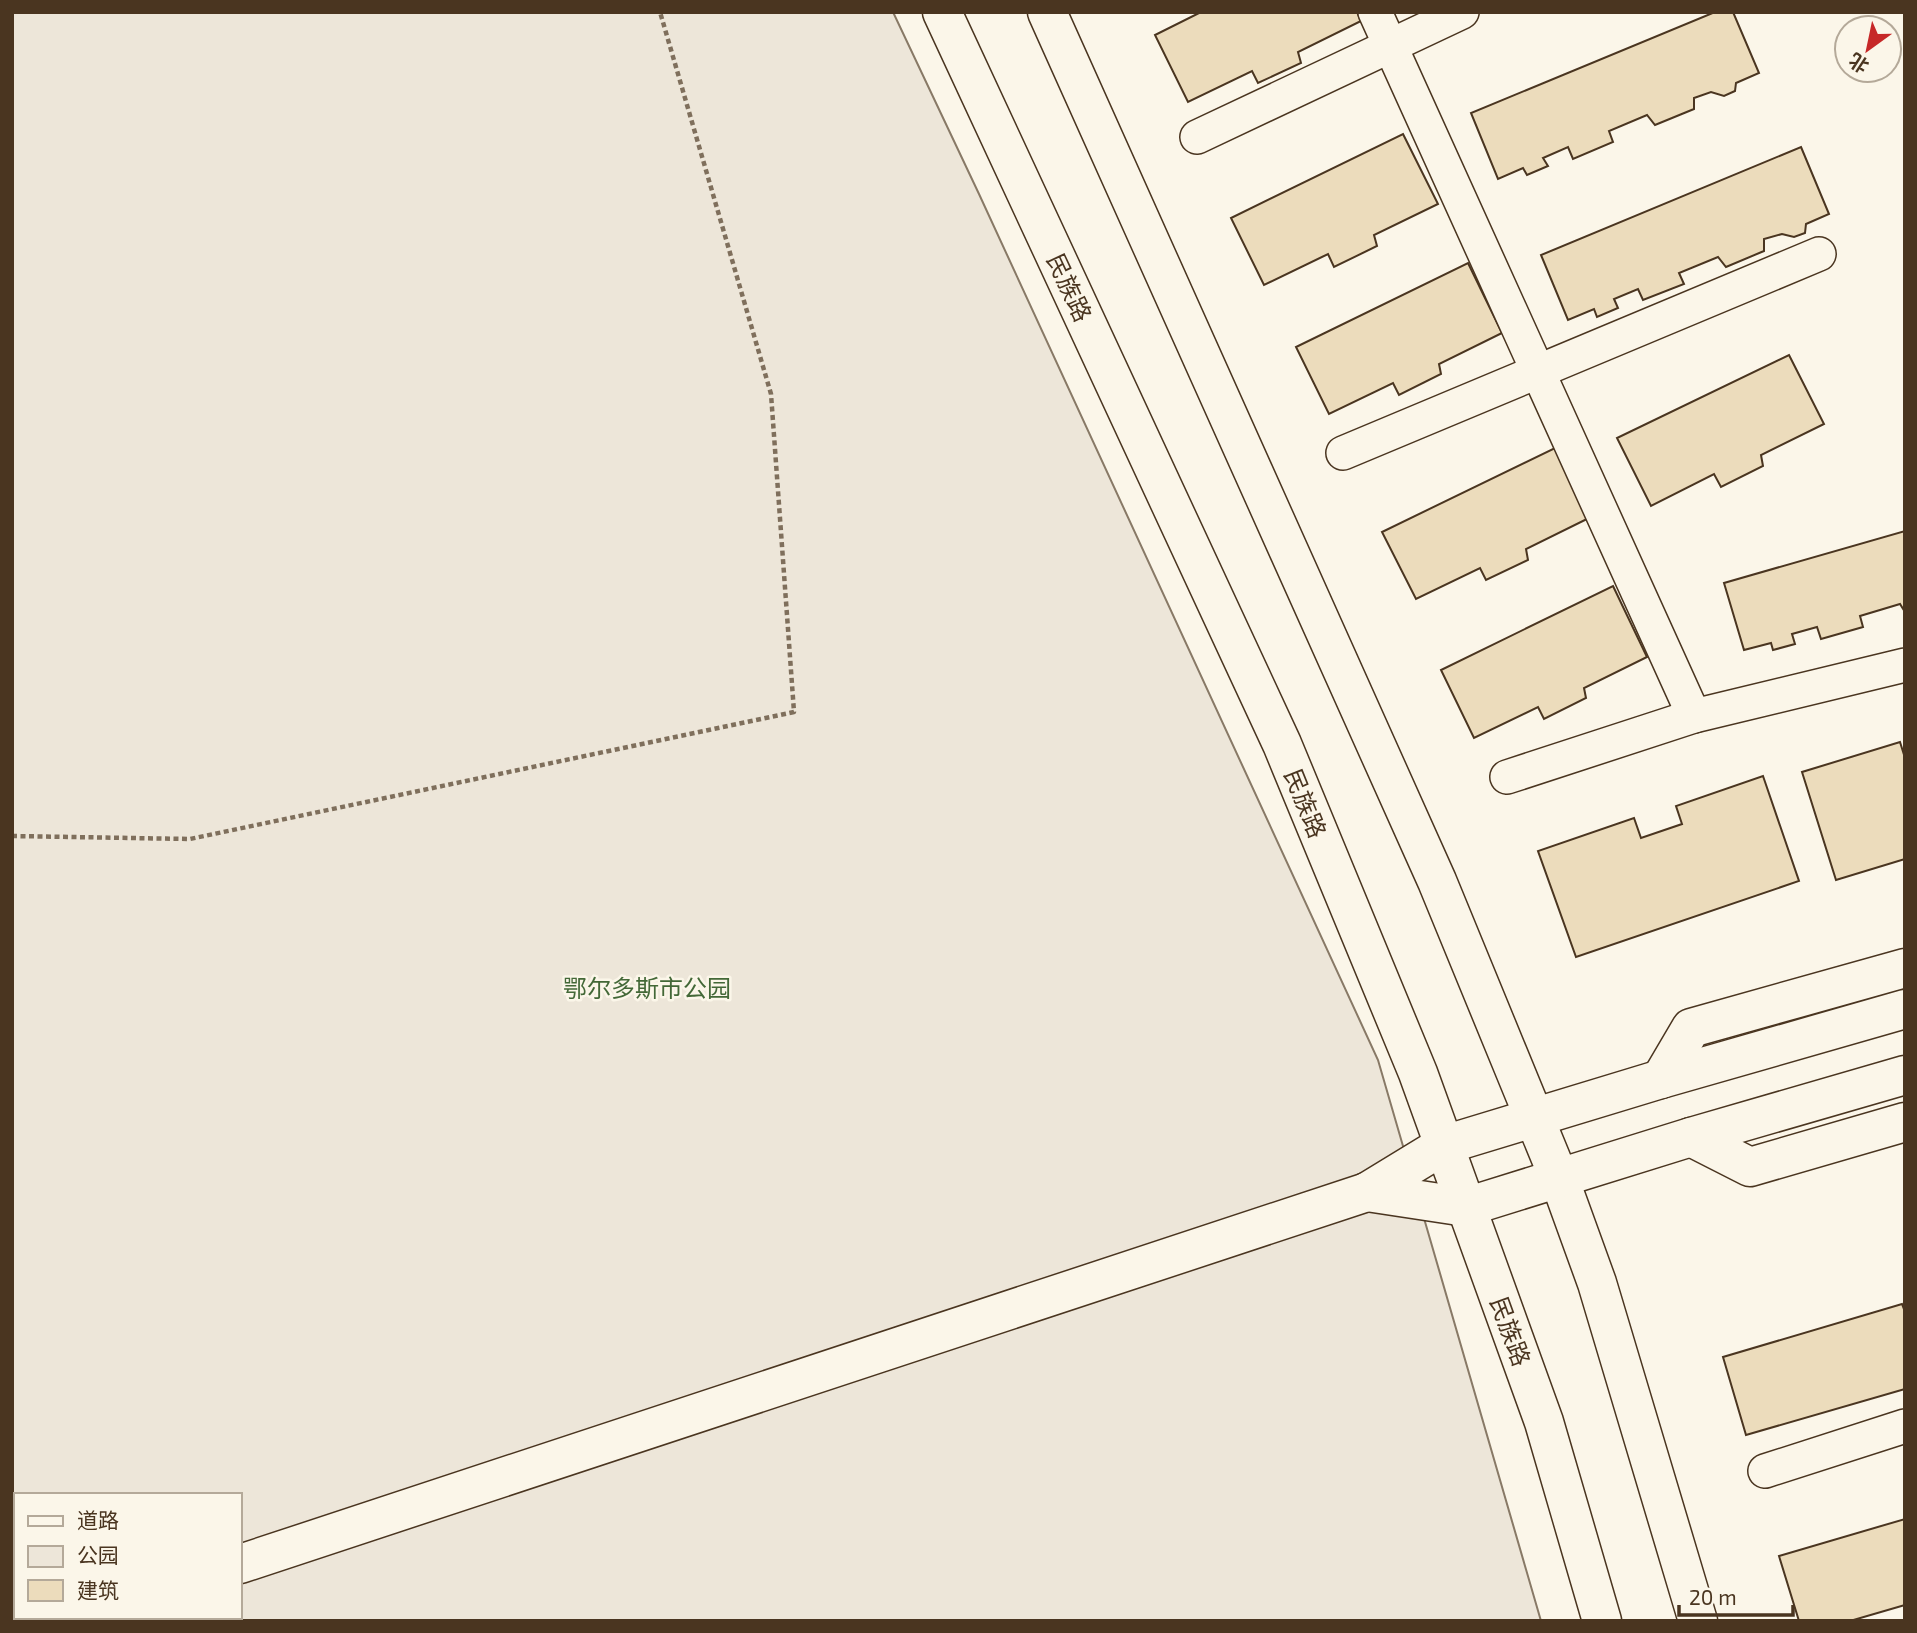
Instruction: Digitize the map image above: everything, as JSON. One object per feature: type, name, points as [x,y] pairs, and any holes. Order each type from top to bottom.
[{"type":"street","name":"民族路","points":[[942,12],[1282,744],[1418,1073],[1544,1422],[1602,1621]]},
{"type":"street","points":[[1047,12],[1437,881],[1559,1178],[1597,1283],[1698,1621]]},
{"type":"street","points":[[1375,12],[1694,716]]},
{"type":"street","points":[[1196,137],[1462,12]]},
{"type":"street","points":[[1343,453],[1819,254]]},
{"type":"street","points":[[1507,777],[1694,716],[1905,664]]},
{"type":"street","points":[[1661,1079],[1691,1028],[1905,968]]},
{"type":"street","points":[[242,1563],[1367,1192],[1444,1145],[1905,1009]]},
{"type":"street","points":[[1367,1192],[1466,1207],[1691,1137],[1905,1075]]},
{"type":"street","points":[[1691,1137],[1750,1167],[1905,1122]]},
{"type":"street","points":[[1765,1471],[1905,1426]]},
{"type":"path","points":[[12,836],[190,839],[794,712],[771,394],[660,12]]},
{"type":"green space","name":"鄂尔多斯市公园","points":[[12,12],[893,12],[1378,1060],[1541,1621],[12,1621]]},
{"type":"building","points":[[1201,12],[1357,12],[1361,21],[1298,52],[1301,63],[1258,83],[1252,71],[1188,102],[1155,35]]},
{"type":"building","points":[[1715,12],[1733,12],[1759,73],[1736,83],[1735,91],[1724,96],[1711,92],[1694,98],[1694,109],[1655,125],[1647,115],[1609,131],[1613,142],[1573,159],[1568,147],[1543,158],[1548,166],[1527,175],[1523,168],[1498,179],[1471,113]]},
{"type":"building","points":[[1403,134],[1438,204],[1374,235],[1377,246],[1334,267],[1328,254],[1264,285],[1231,218]]},
{"type":"building","points":[[1801,147],[1829,214],[1806,224],[1805,233],[1794,237],[1782,234],[1764,239],[1764,251],[1726,267],[1718,257],[1679,273],[1684,284],[1643,300],[1638,289],[1614,299],[1618,308],[1597,317],[1594,309],[1568,320],[1541,255]]},
{"type":"building","points":[[1468,263],[1502,333],[1439,364],[1441,374],[1399,395],[1393,383],[1329,414],[1296,347]]},
{"type":"building","points":[[1789,355],[1824,424],[1761,455],[1763,466],[1721,487],[1714,474],[1651,506],[1617,438]]},
{"type":"building","points":[[1555,448],[1589,518],[1526,549],[1528,560],[1486,580],[1480,568],[1416,599],[1382,532]]},
{"type":"building","points":[[1905,531],[1905,612],[1900,604],[1860,616],[1863,627],[1821,639],[1817,627],[1792,634],[1795,644],[1773,650],[1771,643],[1744,650],[1724,583]]},
{"type":"building","points":[[1613,586],[1647,657],[1584,688],[1586,698],[1544,719],[1538,707],[1474,738],[1441,670]]},
{"type":"building","points":[[1900,742],[1905,758],[1905,859],[1836,880],[1802,772]]},
{"type":"building","points":[[1763,776],[1799,881],[1576,957],[1538,851],[1634,818],[1641,838],[1682,824],[1676,806]]},
{"type":"building","points":[[1902,1304],[1905,1312],[1905,1389],[1746,1435],[1723,1357]]},
{"type":"building","points":[[1905,1519],[1905,1605],[1850,1621],[1799,1621],[1779,1556]]}]
